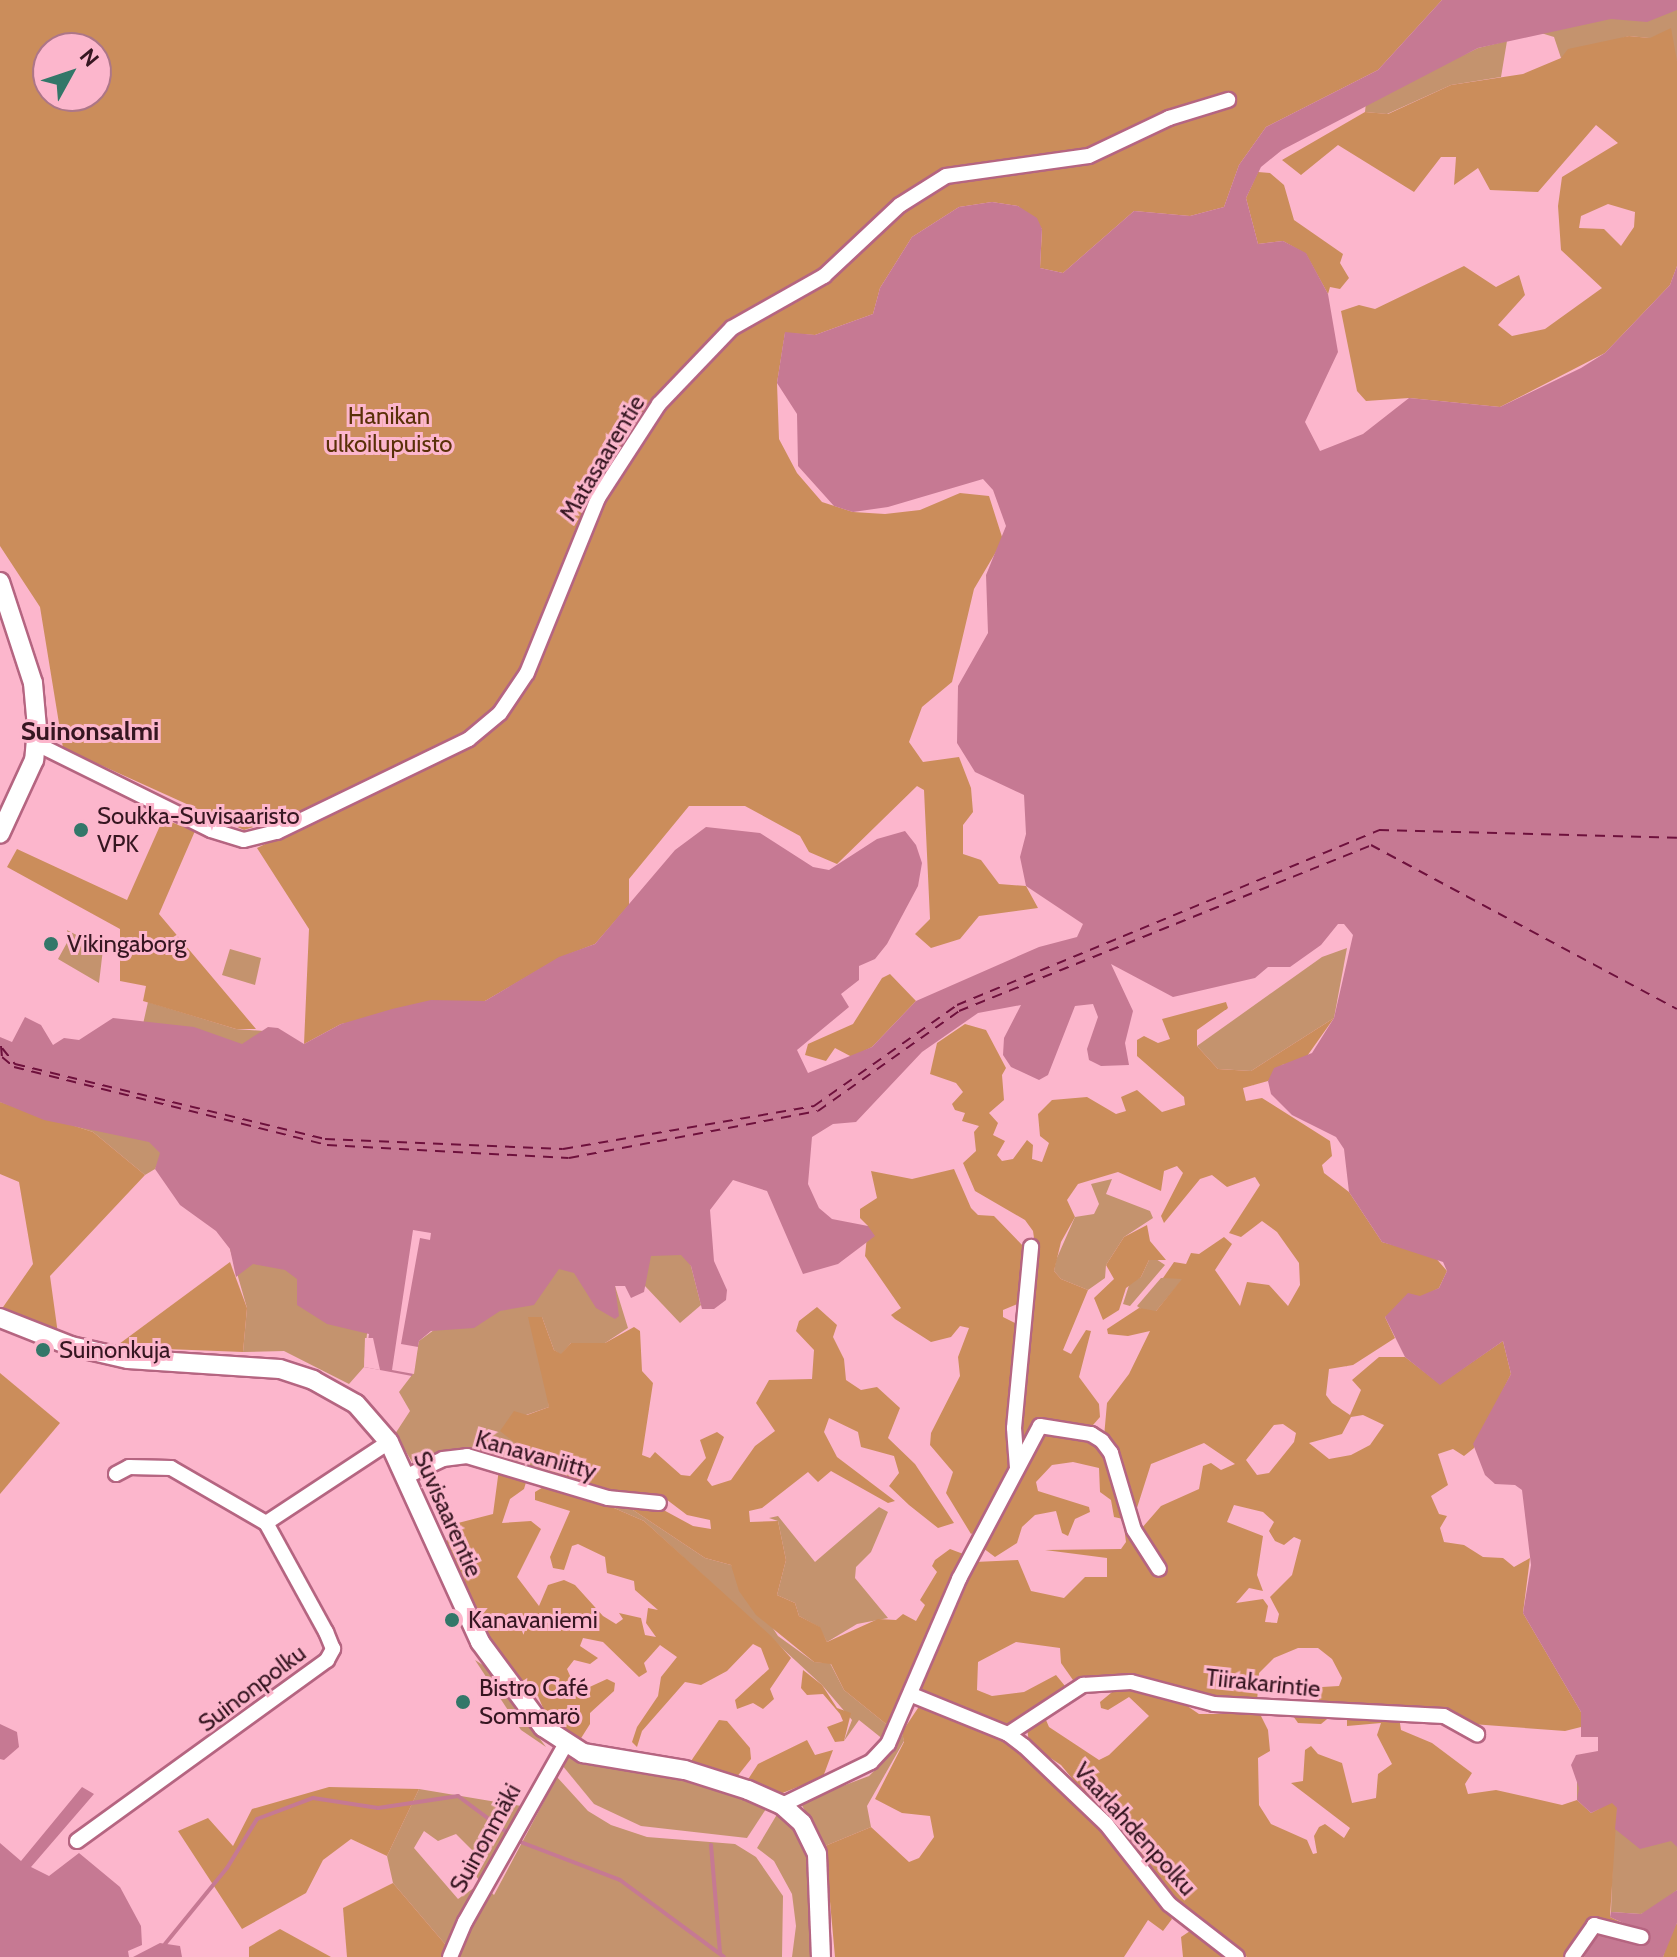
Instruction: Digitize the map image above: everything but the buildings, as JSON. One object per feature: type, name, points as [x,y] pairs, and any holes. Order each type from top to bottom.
[{"type":"street","name":"Matasaarentie","points":[[37,744],[211,830],[244,840],[291,826],[469,739],[500,713],[527,673],[598,498],[659,404],[732,328],[824,276],[900,205],[946,176],[1078,159],[1169,118],[1228,100]]},
{"type":"street","points":[[0,582],[33,683],[37,744],[0,834]]},
{"type":"street","points":[[1017,1468],[1014,1428],[1031,1247]]},
{"type":"street","name":"Suvisaarentie","points":[[0,1318],[71,1346],[128,1359],[232,1362],[296,1373],[356,1404],[389,1442],[480,1642],[524,1706],[565,1745],[608,1760],[706,1775],[782,1805],[802,1823],[817,1854],[821,1957]]},
{"type":"street","points":[[782,1805],[880,1755],[912,1695],[959,1579],[1040,1426],[1091,1434],[1102,1441],[1111,1453],[1134,1530],[1159,1569]]},
{"type":"street","points":[[116,1474],[129,1467],[171,1468],[266,1523],[389,1442]]},
{"type":"street","name":"Kanavaniitty","points":[[405,1477],[443,1459],[467,1456],[608,1498],[659,1503]]},
{"type":"street","name":"Suinonpolku","points":[[77,1841],[327,1660],[333,1649],[326,1632],[266,1523]]},
{"type":"street","name":"Tiirakarintie","points":[[1008,1734],[1083,1685],[1131,1682],[1214,1704],[1444,1716],[1477,1734]]},
{"type":"street","name":"Vaarlahdenpolku","points":[[912,1695],[1008,1734],[1079,1795],[1169,1904],[1237,1957]]},
{"type":"street","name":"Suinonmäki","points":[[450,1957],[465,1922],[565,1745]]},
{"type":"street","points":[[1572,1957],[1594,1925],[1641,1937]]},
{"type":"shaded area","points":[[1442,0],[1677,0],[1677,10],[1647,22],[1611,19],[1478,48],[1282,150],[1261,167],[1246,198],[1258,244],[1283,241],[1306,253],[1328,294],[1338,352],[1305,422],[1320,451],[1363,434],[1409,398],[1500,407],[1581,368],[1605,353],[1670,285],[1677,266],[1677,1847],[1671,1841],[1640,1849],[1615,1829],[1617,1808],[1612,1803],[1591,1813],[1577,1800],[1579,1788],[1571,1765],[1576,1755],[1598,1751],[1598,1737],[1581,1737],[1581,1712],[1523,1613],[1531,1565],[1522,1490],[1515,1485],[1495,1484],[1485,1475],[1473,1444],[1511,1374],[1503,1341],[1440,1385],[1405,1357],[1385,1317],[1408,1293],[1420,1296],[1439,1288],[1447,1271],[1443,1262],[1382,1242],[1349,1192],[1344,1149],[1336,1137],[1292,1115],[1271,1094],[1268,1081],[1274,1068],[1312,1053],[1334,1018],[1353,935],[1344,924],[1338,924],[1321,945],[1290,967],[1268,967],[1255,978],[1173,997],[1111,964],[1133,1011],[1125,1043],[1129,1065],[1101,1066],[1089,1060],[1087,1049],[1098,1017],[1093,1004],[1075,1006],[1048,1075],[1039,1080],[1011,1067],[1003,1055],[1004,1038],[1021,1005],[978,1013],[922,1052],[856,1122],[833,1124],[812,1137],[808,1184],[819,1208],[832,1219],[868,1226],[875,1236],[838,1264],[803,1274],[767,1191],[733,1180],[710,1210],[714,1261],[727,1290],[726,1300],[714,1309],[702,1309],[691,1266],[681,1255],[651,1256],[644,1292],[631,1298],[625,1286],[615,1286],[619,1316],[615,1319],[596,1308],[574,1273],[559,1269],[534,1305],[500,1311],[474,1328],[431,1331],[419,1341],[412,1376],[364,1367],[369,1334],[327,1324],[297,1305],[297,1279],[285,1270],[253,1264],[236,1277],[230,1249],[216,1231],[180,1205],[155,1169],[160,1153],[149,1142],[44,1120],[0,1102],[0,1037],[12,1042],[25,1017],[41,1025],[53,1045],[64,1038],[79,1040],[113,1018],[194,1027],[242,1044],[268,1027],[278,1028],[304,1044],[341,1024],[392,1009],[431,1000],[485,1001],[559,957],[595,944],[675,850],[706,827],[760,833],[813,867],[829,870],[877,839],[905,831],[916,845],[922,863],[918,886],[887,944],[875,959],[859,966],[859,980],[841,994],[849,1007],[797,1050],[808,1073],[872,1047],[916,1001],[1039,947],[1077,937],[1083,924],[1026,886],[1020,857],[1026,834],[1024,795],[975,772],[957,743],[958,686],[988,633],[986,575],[1006,526],[993,490],[983,479],[888,507],[853,512],[834,506],[798,466],[797,414],[777,383],[785,332],[815,335],[873,314],[880,288],[912,237],[959,207],[992,202],[1018,206],[1037,218],[1042,229],[1040,268],[1063,273],[1134,211],[1190,216],[1224,207],[1239,165],[1266,127],[1378,70]]},
{"type":"shaded area","points":[[1677,0],[1677,61],[1649,38],[1629,36],[1561,58],[1554,37],[1541,33]]},
{"type":"shaded area","points":[[1507,41],[1501,77],[1451,85],[1387,114],[1365,112],[1366,102],[1478,48]]},
{"type":"shaded area","points":[[67,930],[103,949],[99,983],[58,959],[69,939]]},
{"type":"shaded area","points":[[1347,948],[1334,1018],[1251,1071],[1218,1069],[1197,1046],[1322,957]]},
{"type":"shaded area","points":[[230,949],[261,958],[255,985],[222,975]]},
{"type":"shaded area","points":[[148,1002],[236,1029],[264,1031],[255,1079],[131,1077]]},
{"type":"shaded area","points":[[0,1086],[177,1124],[155,1169],[145,1175],[93,1132],[0,1102]]},
{"type":"shaded area","points":[[646,1167],[691,1266],[701,1305],[680,1323],[645,1286]]},
{"type":"shaded area","points":[[1112,1179],[1106,1194],[1150,1211],[1153,1218],[1124,1237],[1106,1265],[1105,1278],[1088,1290],[1061,1279],[1054,1271],[1056,1260],[1075,1217],[1094,1214],[1099,1204],[1091,1184]]},
{"type":"shaded area","points":[[230,1249],[372,1277],[364,1367],[349,1384],[284,1351],[243,1352],[247,1308]]},
{"type":"shaded area","points":[[534,1256],[615,1286],[628,1328],[605,1343],[571,1343],[561,1355],[554,1350],[542,1317],[549,1407],[526,1415],[557,1476],[519,1471],[474,1449],[447,1452],[414,1465],[395,1434],[410,1411],[399,1392],[412,1375],[419,1341]]},
{"type":"shaded area","points":[[1156,1259],[1165,1265],[1130,1306],[1123,1304],[1130,1282],[1141,1277],[1149,1260]]},
{"type":"shaded area","points":[[1161,1278],[1183,1279],[1156,1311],[1145,1312],[1137,1306]]},
{"type":"shaded area","points":[[591,1498],[621,1502],[705,1558],[731,1565],[778,1636],[814,1662],[830,1663],[844,1690],[891,1728],[884,1740],[859,1720],[844,1741],[852,1720],[822,1685],[644,1521]]},
{"type":"shaded area","points":[[879,1507],[888,1512],[871,1552],[856,1567],[855,1578],[888,1618],[857,1624],[827,1642],[819,1627],[799,1616],[795,1603],[777,1595],[786,1560],[778,1521],[769,1518],[778,1516],[815,1562]]},
{"type":"shaded area","points":[[475,1660],[486,1667],[546,1747],[521,1730]]},
{"type":"shaded area","points":[[0,1724],[17,1732],[19,1747],[4,1760],[0,1759]]},
{"type":"shaded area","points":[[902,1732],[904,1741],[867,1806],[871,1827],[825,1846],[800,1802],[869,1776],[890,1755]]},
{"type":"shaded area","points":[[565,1756],[715,1786],[766,1809],[747,1838],[641,1826],[594,1804],[562,1765]]},
{"type":"shaded area","points":[[557,1777],[588,1811],[611,1825],[647,1837],[735,1844],[756,1857],[783,1896],[782,1957],[444,1957],[445,1944],[393,1883],[387,1856],[419,1789],[521,1806],[481,1882],[494,1895]],"holes":[[[424,1831],[438,1841],[456,1834],[473,1851],[465,1860],[481,1883],[458,1899],[414,1848]]]},
{"type":"shaded area","points":[[1577,1778],[1677,1812],[1677,1890],[1655,1908],[1641,1914],[1611,1912],[1614,1815],[1577,1800]]},
{"type":"shaded area","points":[[82,1787],[94,1794],[31,1867],[49,1876],[79,1853],[120,1887],[141,1926],[142,1945],[128,1951],[129,1957],[0,1957],[0,1843],[21,1861]]},
{"type":"shaded area","points":[[779,1811],[799,1832],[811,1860],[813,1957],[792,1957],[796,1926],[792,1894],[774,1861],[757,1848]]},
{"type":"shaded area","points":[[1677,1890],[1677,1923],[1663,1957],[1584,1957],[1594,1938],[1603,1934],[1629,1940],[1632,1927],[1610,1917],[1611,1912],[1641,1914]]},
{"type":"shaded area","points":[[160,1943],[180,1946],[182,1957],[133,1957]]},
{"type":"green space","name":"Hanikan ulkoilupuisto","points":[[0,0],[1442,0],[1378,70],[1266,127],[1239,165],[1224,207],[1190,216],[1134,211],[1063,273],[1040,268],[1042,229],[1018,206],[992,202],[959,207],[912,237],[880,288],[873,314],[815,335],[785,333],[777,383],[779,439],[797,473],[822,502],[853,512],[885,514],[920,510],[960,493],[989,496],[1003,540],[974,589],[952,682],[922,707],[909,742],[923,762],[959,757],[971,788],[973,812],[963,825],[963,854],[981,860],[999,884],[1026,886],[1038,908],[979,916],[960,939],[931,948],[915,934],[930,919],[924,790],[917,786],[837,864],[809,852],[800,836],[745,806],[689,806],[629,879],[629,905],[595,944],[559,958],[485,1001],[341,1024],[304,1044],[309,929],[257,848],[305,825],[302,812],[244,830],[63,748],[40,607],[0,546]]},
{"type":"green space","points":[[1671,28],[1677,61],[1677,266],[1670,285],[1605,353],[1500,407],[1409,398],[1366,401],[1357,391],[1341,311],[1359,305],[1375,309],[1464,266],[1496,287],[1519,275],[1525,295],[1498,325],[1512,336],[1545,329],[1602,288],[1561,250],[1558,206],[1562,177],[1618,143],[1596,125],[1538,192],[1490,190],[1478,168],[1454,185],[1456,157],[1441,157],[1414,192],[1338,145],[1301,175],[1282,160],[1365,112],[1388,114],[1451,85],[1523,74],[1561,58],[1568,49],[1629,36],[1650,38]],"holes":[[[1608,204],[1635,212],[1634,227],[1621,246],[1604,229],[1579,228],[1581,216]]]},
{"type":"green space","points":[[1258,172],[1270,173],[1284,185],[1294,220],[1343,254],[1340,263],[1349,278],[1340,289],[1330,287],[1328,294],[1306,254],[1283,241],[1258,244],[1246,198]]},
{"type":"green space","points":[[163,819],[195,831],[159,914],[256,1029],[236,1029],[143,1001],[146,986],[120,981],[120,929],[7,867],[17,849],[127,900]]},
{"type":"green space","points":[[890,974],[916,1001],[872,1047],[852,1057],[835,1048],[826,1061],[805,1055],[808,1044],[853,1024],[882,978]]},
{"type":"green space","points":[[1226,1002],[1228,1008],[1197,1030],[1197,1046],[1218,1069],[1251,1071],[1334,1018],[1305,1059],[1282,1065],[1268,1081],[1243,1088],[1246,1101],[1262,1098],[1330,1141],[1332,1156],[1322,1165],[1324,1173],[1349,1192],[1382,1242],[1434,1256],[1447,1271],[1439,1288],[1385,1317],[1395,1338],[1353,1365],[1329,1369],[1326,1395],[1350,1415],[1361,1390],[1352,1380],[1379,1357],[1405,1357],[1440,1384],[1503,1341],[1511,1374],[1474,1448],[1464,1456],[1453,1449],[1438,1454],[1448,1485],[1431,1496],[1439,1514],[1447,1516],[1440,1528],[1444,1542],[1464,1545],[1483,1557],[1503,1558],[1514,1567],[1530,1558],[1523,1613],[1581,1712],[1581,1727],[1565,1731],[1472,1724],[1454,1713],[1432,1710],[1318,1703],[1322,1687],[1339,1686],[1342,1678],[1332,1659],[1318,1648],[1298,1648],[1274,1658],[1259,1673],[1257,1702],[1219,1701],[1112,1676],[1073,1680],[1061,1663],[1060,1648],[1016,1642],[978,1662],[977,1690],[992,1696],[1024,1692],[1056,1675],[1065,1686],[1009,1728],[920,1691],[975,1562],[1018,1560],[1031,1591],[1064,1598],[1085,1577],[1107,1577],[1107,1558],[1045,1550],[1121,1549],[1126,1542],[1123,1519],[1114,1517],[1111,1500],[1100,1492],[1099,1468],[1073,1462],[1052,1465],[1036,1482],[1038,1491],[1089,1507],[1090,1512],[1075,1519],[1068,1536],[1062,1533],[1056,1511],[1035,1515],[1022,1527],[1017,1543],[995,1557],[983,1548],[1044,1436],[1055,1431],[1104,1437],[1107,1403],[1129,1374],[1150,1331],[1128,1336],[1108,1334],[1107,1329],[1139,1308],[1156,1311],[1182,1279],[1163,1278],[1174,1262],[1186,1264],[1191,1253],[1199,1254],[1224,1237],[1232,1244],[1215,1270],[1240,1306],[1247,1282],[1269,1285],[1288,1306],[1300,1285],[1299,1263],[1277,1232],[1262,1221],[1241,1237],[1229,1233],[1260,1185],[1255,1177],[1227,1187],[1212,1175],[1200,1179],[1164,1223],[1161,1216],[1183,1173],[1177,1166],[1164,1171],[1161,1191],[1118,1172],[1078,1184],[1067,1200],[1075,1217],[1061,1242],[1054,1271],[1061,1279],[1088,1290],[1063,1350],[1071,1354],[1086,1330],[1091,1331],[1079,1377],[1099,1404],[1100,1417],[1093,1425],[1051,1424],[1023,1452],[1018,1422],[1036,1252],[1033,1231],[1025,1220],[975,1191],[963,1163],[976,1151],[974,1132],[979,1126],[962,1121],[965,1113],[955,1110],[952,1104],[963,1092],[956,1083],[930,1074],[937,1043],[965,1024],[986,1030],[1006,1068],[1002,1075],[1004,1100],[989,1113],[998,1123],[993,1135],[1005,1141],[997,1155],[1002,1161],[1013,1159],[1027,1140],[1033,1145],[1032,1159],[1042,1162],[1049,1143],[1040,1136],[1038,1114],[1052,1100],[1087,1097],[1116,1114],[1126,1111],[1121,1097],[1137,1090],[1162,1112],[1185,1105],[1184,1097],[1137,1056],[1137,1040],[1144,1036],[1158,1043],[1170,1039],[1162,1019]],"holes":[[[1363,1415],[1384,1425],[1370,1445],[1351,1455],[1329,1459],[1309,1443],[1342,1434],[1351,1417]],[[1283,1424],[1296,1433],[1294,1442],[1269,1473],[1257,1475],[1246,1460],[1274,1425]],[[1204,1443],[1235,1464],[1221,1470],[1211,1463],[1203,1466],[1199,1489],[1161,1506],[1141,1529],[1136,1511],[1151,1464]],[[1234,1505],[1263,1512],[1274,1522],[1269,1531],[1275,1541],[1284,1545],[1294,1537],[1301,1540],[1292,1575],[1270,1597],[1279,1614],[1277,1623],[1265,1622],[1268,1606],[1263,1599],[1236,1603],[1249,1588],[1263,1591],[1257,1575],[1263,1536],[1227,1522]]]},
{"type":"green space","points":[[0,1102],[93,1132],[145,1175],[50,1276],[58,1334],[1,1310],[33,1264],[19,1182],[0,1174]]},
{"type":"green space","points":[[954,1169],[971,1208],[978,1215],[994,1216],[1025,1248],[1022,1302],[1003,1310],[1003,1317],[1019,1325],[1014,1467],[980,1528],[971,1534],[946,1493],[953,1472],[930,1445],[931,1433],[960,1376],[958,1357],[969,1328],[960,1326],[951,1337],[931,1342],[891,1315],[901,1308],[865,1256],[868,1226],[860,1218],[860,1209],[877,1198],[871,1171],[912,1179]]},
{"type":"green space","points":[[1147,1225],[1150,1241],[1166,1260],[1149,1260],[1141,1277],[1126,1288],[1119,1310],[1103,1320],[1094,1298],[1114,1279],[1106,1265],[1124,1237]]},
{"type":"green space","points":[[230,1262],[247,1308],[243,1352],[115,1347]]},
{"type":"green space","points":[[817,1307],[837,1325],[833,1337],[844,1359],[846,1380],[861,1390],[877,1387],[900,1408],[888,1438],[915,1464],[954,1523],[938,1528],[909,1505],[889,1486],[899,1473],[894,1456],[861,1447],[858,1432],[829,1418],[824,1432],[837,1457],[895,1501],[888,1503],[831,1471],[818,1482],[808,1472],[762,1508],[749,1511],[750,1522],[778,1521],[786,1560],[777,1595],[795,1603],[799,1616],[820,1627],[827,1642],[878,1619],[896,1620],[903,1614],[916,1621],[925,1605],[920,1600],[937,1572],[932,1566],[935,1560],[950,1549],[966,1555],[891,1728],[844,1690],[831,1664],[814,1662],[756,1615],[739,1591],[731,1565],[705,1558],[621,1502],[658,1507],[693,1526],[711,1529],[710,1520],[687,1515],[662,1496],[585,1488],[557,1476],[500,1431],[514,1411],[527,1415],[549,1407],[528,1317],[542,1317],[554,1350],[561,1354],[571,1343],[605,1343],[634,1327],[640,1331],[642,1371],[653,1383],[642,1455],[650,1458],[655,1452],[681,1475],[690,1476],[706,1458],[700,1440],[717,1432],[724,1437],[707,1480],[712,1486],[731,1480],[755,1446],[775,1431],[756,1403],[769,1380],[812,1379],[814,1350],[796,1331],[799,1321]]},
{"type":"green space","points":[[0,1373],[60,1423],[0,1494]]},
{"type":"green space","points":[[499,1469],[527,1479],[524,1489],[510,1499],[502,1523],[531,1521],[541,1529],[517,1577],[539,1606],[548,1585],[564,1580],[575,1585],[603,1616],[616,1624],[623,1619],[619,1613],[641,1618],[645,1635],[656,1637],[646,1623],[648,1608],[658,1610],[635,1590],[634,1581],[607,1573],[605,1557],[578,1544],[572,1546],[564,1570],[553,1568],[550,1557],[570,1511],[535,1500],[535,1492],[545,1486],[591,1498],[644,1521],[771,1636],[791,1658],[770,1689],[774,1699],[763,1709],[753,1703],[737,1709],[735,1700],[769,1669],[761,1648],[753,1644],[727,1671],[701,1685],[685,1682],[642,1731],[637,1747],[632,1742],[637,1727],[658,1696],[661,1677],[677,1657],[660,1645],[644,1663],[647,1672],[639,1677],[603,1642],[583,1638],[580,1646],[598,1658],[590,1664],[574,1660],[567,1669],[575,1687],[583,1690],[607,1679],[615,1683],[614,1691],[590,1713],[590,1724],[578,1743],[549,1722],[538,1696],[506,1665],[482,1630],[445,1543],[458,1523],[493,1514]]},
{"type":"green space","points":[[803,1670],[822,1685],[837,1708],[851,1713],[844,1741],[835,1742],[827,1727],[843,1721],[840,1714],[823,1694],[807,1695],[801,1688]]},
{"type":"green space","points":[[1117,1688],[1171,1695],[1199,1714],[1260,1714],[1268,1730],[1270,1751],[1258,1758],[1259,1805],[1271,1824],[1307,1840],[1313,1854],[1317,1853],[1314,1836],[1319,1827],[1325,1824],[1344,1838],[1350,1828],[1291,1783],[1303,1781],[1305,1750],[1311,1746],[1318,1754],[1342,1763],[1352,1803],[1376,1798],[1378,1774],[1392,1764],[1377,1735],[1381,1723],[1347,1726],[1347,1716],[1399,1717],[1401,1730],[1432,1743],[1472,1773],[1465,1784],[1468,1794],[1496,1790],[1562,1805],[1577,1800],[1591,1813],[1612,1802],[1617,1807],[1610,1917],[1633,1928],[1629,1940],[1612,1936],[1589,1946],[1584,1957],[1247,1957],[1174,1902],[1061,1765],[1029,1744],[1027,1726],[1057,1709],[1046,1720],[1049,1727],[1099,1760],[1109,1755],[1149,1716],[1129,1697],[1108,1710],[1101,1708],[1100,1702]]},
{"type":"green space","points":[[920,1705],[1002,1736],[1053,1780],[1098,1826],[1172,1919],[1163,1931],[1148,1920],[1124,1957],[835,1957],[825,1846],[871,1827],[909,1862],[919,1858],[934,1837],[930,1816],[902,1813],[875,1799],[904,1742],[902,1732]]},
{"type":"green space","points":[[1291,1713],[1332,1715],[1321,1724],[1298,1723]]},
{"type":"green space","points":[[719,1720],[727,1721],[750,1748],[751,1759],[736,1778],[689,1764]]},
{"type":"green space","points":[[807,1740],[815,1755],[833,1750],[823,1777],[780,1794],[747,1781],[758,1764]]},
{"type":"green space","points":[[329,1787],[419,1789],[387,1856],[351,1839],[323,1860],[306,1893],[242,1929],[178,1831],[208,1818],[233,1846],[252,1809]]},
{"type":"green space","points":[[393,1883],[445,1944],[444,1957],[347,1957],[343,1908]]},
{"type":"green space","points":[[1677,1923],[1677,1957],[1663,1957],[1669,1936]]},
{"type":"green space","points":[[280,1929],[331,1957],[249,1957],[249,1947]]},
{"type":"green space","points":[[1190,1931],[1226,1957],[1183,1957],[1181,1937]]},
{"type":"pier","points":[[413,1230],[431,1233],[430,1240],[420,1238],[401,1344],[418,1347],[414,1374],[392,1370]]},
{"type":"pier","points":[[365,1338],[373,1338],[380,1370],[364,1367]]},
{"type":"waterway","points":[[165,1944],[227,1868],[257,1819],[313,1798],[378,1808],[458,1796],[509,1834]]},
{"type":"waterway","points":[[518,1841],[620,1880],[724,1957]]},
{"type":"waterway","points":[[711,1845],[720,1953]]},
{"type":"ferry route","points":[[2,1048],[15,1064],[325,1139],[563,1149],[814,1106],[957,1005],[1379,830],[1677,838]]},
{"type":"ferry route","points":[[1,1046],[2,1057],[14,1067],[327,1145],[569,1158],[818,1111],[959,1011],[1371,845],[1677,1009]]},
{"type":"place","name":"Soukka-Suvisaaristo VPK","points":[[81,830]]},
{"type":"place","name":"Vikingaborg","points":[[51,944]]},
{"type":"place","name":"Suinonkuja","points":[[43,1350]]},
{"type":"place","name":"Kanavaniemi","points":[[452,1620]]},
{"type":"place","name":"Bistro Café Sommarö","points":[[463,1702]]},
{"type":"district","name":"Suinonsalmi","points":[[90,732]]}]
